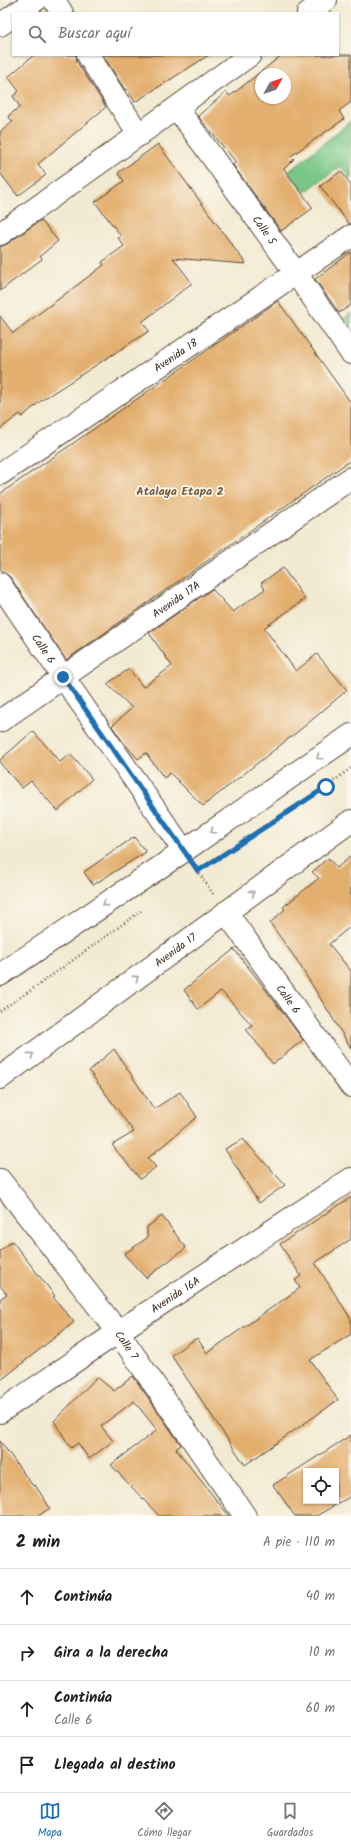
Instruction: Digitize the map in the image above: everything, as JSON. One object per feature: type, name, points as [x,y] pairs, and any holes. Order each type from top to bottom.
[{"type":"street","points":[[18,12],[36,0]]},
{"type":"street","points":[[54,0],[61,12]]},
{"type":"street","points":[[0,25],[12,17]]},
{"type":"street","points":[[89,56],[139,135]]},
{"type":"street","points":[[0,234],[249,56]]},
{"type":"street","name":"Calle 5","points":[[176,108],[295,272],[351,353]]},
{"type":"street","name":"Avenida 18","points":[[0,474],[295,272],[351,236]]},
{"type":"street","name":"Avenida 17A","points":[[0,721],[351,478]]},
{"type":"street","name":"Calle 6","points":[[0,584],[184,851]]},
{"type":"street","points":[[0,975],[184,851],[351,734]]},
{"type":"street","name":"Avenida 17","points":[[0,1078],[351,821]]},
{"type":"street","name":"Calle 6","points":[[226,912],[351,1086]]},
{"type":"street","name":"Avenida 16A","points":[[0,1412],[118,1332],[351,1179]]},
{"type":"street","name":"Calle 7","points":[[0,1180],[118,1332],[245,1516]]},
{"type":"path","points":[[242,841],[326,787],[351,768]]},
{"type":"path","points":[[184,851],[226,912]]},
{"type":"path","points":[[192,874],[204,866]]},
{"type":"path","points":[[0,1011],[50,977],[144,908]]},
{"type":"green space","points":[[351,121],[351,179],[341,166],[305,192],[288,172]]},
{"type":"green space","points":[[351,313],[351,339],[339,322]]},
{"type":"building","points":[[351,55],[351,102],[339,111],[344,119],[291,156],[294,159],[284,169],[313,208],[281,231],[233,165],[236,162],[198,116],[226,92],[230,96],[255,76],[255,104],[291,104],[291,68],[266,68],[281,56]]},
{"type":"building","points":[[33,56],[76,56],[77,62],[106,107],[38,164],[46,175],[18,196],[0,173],[0,132],[13,122],[8,116],[20,107],[13,96],[19,91],[8,77]]},
{"type":"building","points":[[104,56],[207,56],[135,102],[127,89],[125,90]]},
{"type":"building","points":[[158,144],[246,264],[173,258],[192,283],[142,322],[149,331],[42,400],[22,417],[20,414],[0,429],[0,316],[13,333],[104,265],[102,262],[124,246],[118,238],[121,236],[95,202],[124,181],[118,173]]},
{"type":"building","points":[[341,171],[351,185],[351,224],[349,224],[320,186]]},
{"type":"building","points":[[41,220],[58,241],[40,256],[42,259],[0,291],[0,247],[7,244]]},
{"type":"building","points":[[351,252],[351,305],[339,313],[315,279]]},
{"type":"building","points":[[278,301],[351,403],[351,460],[66,660],[10,577],[0,568],[0,494]]},
{"type":"building","points":[[283,568],[305,599],[264,628],[296,671],[317,654],[347,690],[306,725],[203,806],[170,773],[164,778],[146,753],[138,759],[123,742],[112,726],[132,708],[107,684],[129,669],[143,687],[172,666],[149,633],[212,589],[233,612],[265,589],[261,583]]},
{"type":"building","points":[[33,731],[60,762],[70,754],[92,779],[58,811],[31,781],[22,788],[0,763],[0,760]]},
{"type":"building","points":[[134,837],[146,852],[93,885],[84,872]]},
{"type":"building","points":[[351,856],[351,926],[329,944],[351,971],[351,1048],[296,959],[270,923],[285,909],[283,907],[319,878],[312,872],[328,858],[337,868]]},
{"type":"building","points":[[234,949],[303,1040],[273,1064],[246,1029],[252,1025],[221,991],[198,1009],[184,990]]},
{"type":"building","points":[[114,1049],[154,1109],[180,1092],[197,1117],[148,1158],[156,1167],[140,1179],[112,1145],[134,1132],[89,1071]]},
{"type":"building","points":[[243,1139],[285,1185],[259,1203],[225,1149]]},
{"type":"building","points":[[351,1197],[351,1239],[315,1263],[351,1319],[351,1334],[310,1360],[338,1400],[245,1465],[171,1355],[197,1338],[207,1353],[300,1288],[295,1280],[301,1276],[280,1244]]},
{"type":"building","points":[[162,1216],[186,1248],[146,1278],[124,1254],[147,1238],[147,1227]]},
{"type":"building","points":[[12,1241],[55,1296],[53,1297],[74,1322],[0,1381],[0,1299],[7,1294],[0,1286],[0,1251]]},
{"type":"building","points":[[133,1376],[181,1445],[176,1449],[229,1516],[159,1516],[111,1465],[157,1430],[134,1401],[101,1426],[113,1441],[89,1459],[78,1443],[71,1448],[54,1421],[97,1377],[114,1391]]},
{"type":"building","points":[[351,1435],[351,1496],[339,1503],[339,1468],[303,1468],[303,1504],[337,1504],[316,1516],[295,1516],[273,1485]]},
{"type":"building","points":[[0,1441],[33,1486],[35,1485],[50,1508],[38,1516],[0,1516]]},
{"type":"district","name":"Atalaya Etapa 2","points":[[180,491]]},
{"type":"route","points":[[63,677],[198,871],[326,787]]}]
